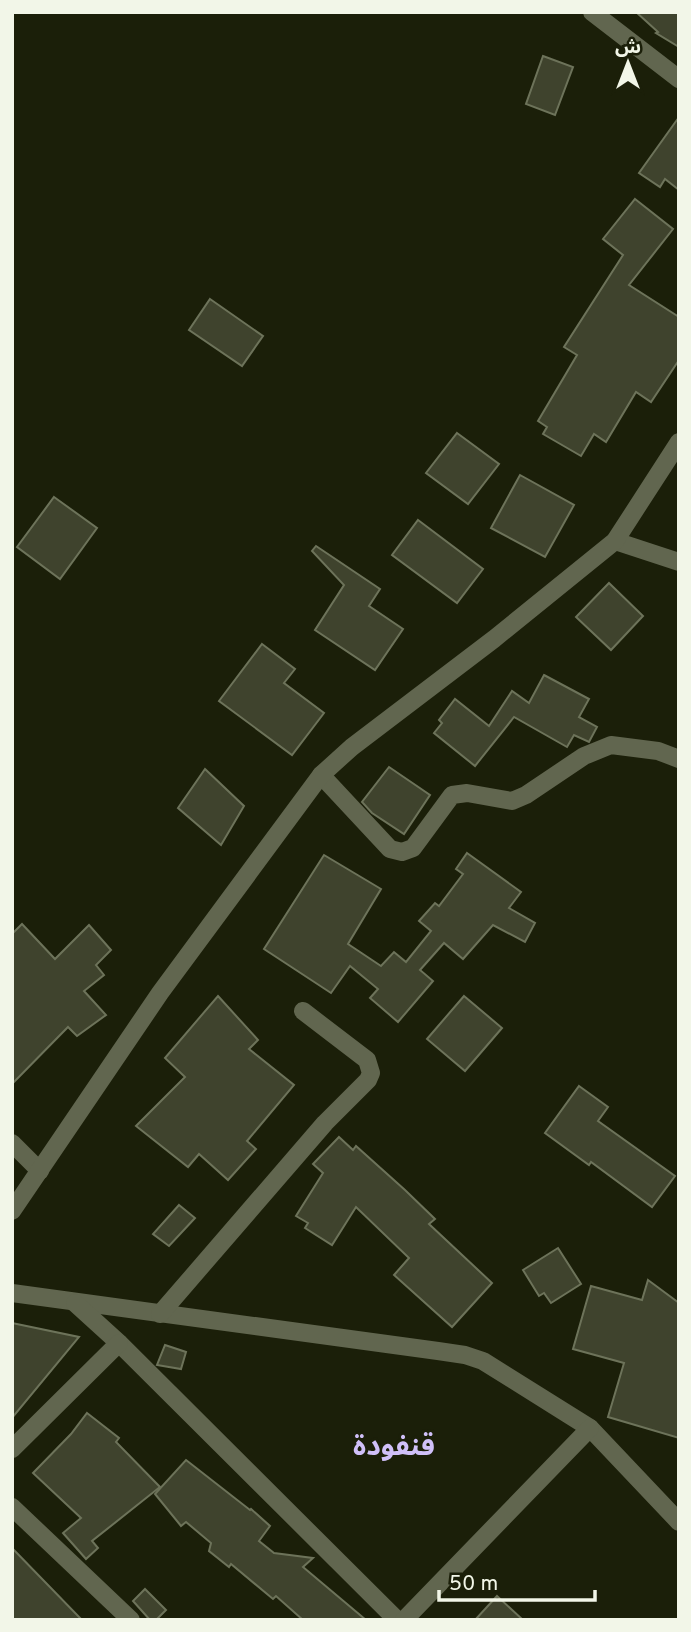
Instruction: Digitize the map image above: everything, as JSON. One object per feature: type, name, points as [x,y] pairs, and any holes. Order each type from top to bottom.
[{"type":"street","points":[[592,12],[679,79]]},
{"type":"street","points":[[12,1211],[160,993],[321,775],[352,747],[494,639],[615,541],[679,442]]},
{"type":"street","points":[[615,541],[679,562]]},
{"type":"street","points":[[321,775],[390,849],[402,852],[413,848],[452,794],[467,793],[512,801],[584,756],[611,745],[659,751],[679,760]]},
{"type":"street","points":[[160,1314],[325,1123],[368,1080],[371,1073],[367,1060],[303,1011]]},
{"type":"street","points":[[12,1143],[40,1171]]},
{"type":"street","points":[[12,1293],[465,1355],[483,1362],[590,1428],[679,1522]]},
{"type":"street","points":[[75,1303],[119,1343],[397,1620]]},
{"type":"street","points":[[12,1449],[119,1343]]},
{"type":"street","points":[[404,1620],[590,1428]]},
{"type":"street","points":[[12,1507],[131,1620]]},
{"type":"building","points":[[636,12],[679,12],[679,47],[656,33],[658,32]]},
{"type":"building","points":[[543,56],[573,67],[555,115],[526,104]]},
{"type":"building","points":[[679,117],[679,190],[665,179],[660,187],[639,173]]},
{"type":"building","points":[[635,199],[673,229],[629,285],[679,317],[679,360],[651,402],[636,392],[606,442],[594,434],[581,456],[543,434],[547,427],[538,421],[577,355],[564,347],[623,255],[603,239]]},
{"type":"building","points":[[210,299],[263,336],[242,366],[189,330]]},
{"type":"building","points":[[457,433],[499,464],[468,504],[426,473]]},
{"type":"building","points":[[520,475],[574,505],[545,557],[491,528]]},
{"type":"building","points":[[54,497],[97,528],[60,579],[17,547]]},
{"type":"building","points":[[418,520],[483,569],[457,603],[392,555]]},
{"type":"building","points":[[316,546],[380,589],[369,606],[403,629],[375,670],[315,630],[344,585],[312,551]]},
{"type":"building","points":[[609,583],[643,616],[611,650],[576,617]]},
{"type":"building","points":[[262,644],[295,669],[284,683],[324,713],[292,755],[219,701]]},
{"type":"building","points":[[544,675],[589,699],[579,717],[597,727],[589,742],[574,735],[567,747],[514,717],[475,766],[434,733],[442,723],[439,720],[455,699],[489,726],[512,691],[529,703]]},
{"type":"building","points":[[389,767],[430,795],[404,834],[372,813],[362,802]]},
{"type":"building","points":[[205,769],[244,806],[221,845],[178,808]]},
{"type":"building","points":[[467,853],[521,892],[509,908],[535,923],[525,942],[493,925],[463,959],[444,943],[420,970],[433,981],[398,1022],[370,998],[378,989],[350,966],[331,993],[264,949],[324,855],[381,889],[348,944],[381,966],[394,952],[406,962],[431,931],[419,921],[435,903],[439,906],[463,874],[456,869]]},
{"type":"building","points":[[22,924],[55,959],[89,925],[111,950],[96,965],[104,975],[84,991],[106,1015],[77,1036],[68,1027],[12,1084],[12,934]]},
{"type":"building","points":[[218,996],[258,1040],[249,1049],[294,1085],[247,1141],[256,1149],[228,1180],[199,1154],[188,1167],[136,1126],[185,1077],[165,1058]]},
{"type":"building","points":[[464,996],[502,1028],[465,1071],[427,1039]]},
{"type":"building","points":[[579,1086],[608,1107],[598,1121],[675,1176],[652,1207],[591,1162],[589,1165],[545,1133]]},
{"type":"building","points":[[339,1137],[353,1150],[356,1146],[405,1190],[435,1219],[429,1224],[492,1283],[452,1327],[394,1275],[409,1258],[356,1207],[332,1245],[305,1228],[308,1223],[296,1216],[323,1173],[313,1164]]},
{"type":"building","points":[[179,1205],[195,1218],[169,1246],[153,1234]]},
{"type":"building","points":[[558,1248],[581,1284],[551,1303],[544,1293],[539,1296],[523,1270]]},
{"type":"building","points":[[648,1280],[679,1303],[679,1438],[608,1417],[624,1363],[573,1349],[591,1286],[642,1300]]},
{"type":"building","points":[[12,1323],[79,1337],[12,1418]]},
{"type":"building","points":[[165,1345],[186,1352],[181,1369],[157,1365]]},
{"type":"building","points":[[87,1413],[119,1438],[116,1442],[160,1487],[92,1541],[98,1548],[86,1559],[63,1533],[81,1518],[33,1473],[71,1434]]},
{"type":"building","points":[[186,1460],[270,1526],[259,1541],[274,1553],[313,1558],[303,1567],[366,1620],[303,1620],[276,1596],[273,1599],[231,1564],[229,1567],[209,1551],[211,1543],[186,1522],[181,1526],[155,1494]]},
{"type":"building","points":[[12,1548],[82,1620],[12,1620]]},
{"type":"building","points":[[145,1589],[166,1610],[156,1620],[150,1620],[133,1601]]},
{"type":"building","points":[[497,1596],[523,1620],[475,1620]]},
{"type":"district","name":"قنفودة","points":[[394,1445]]}]
